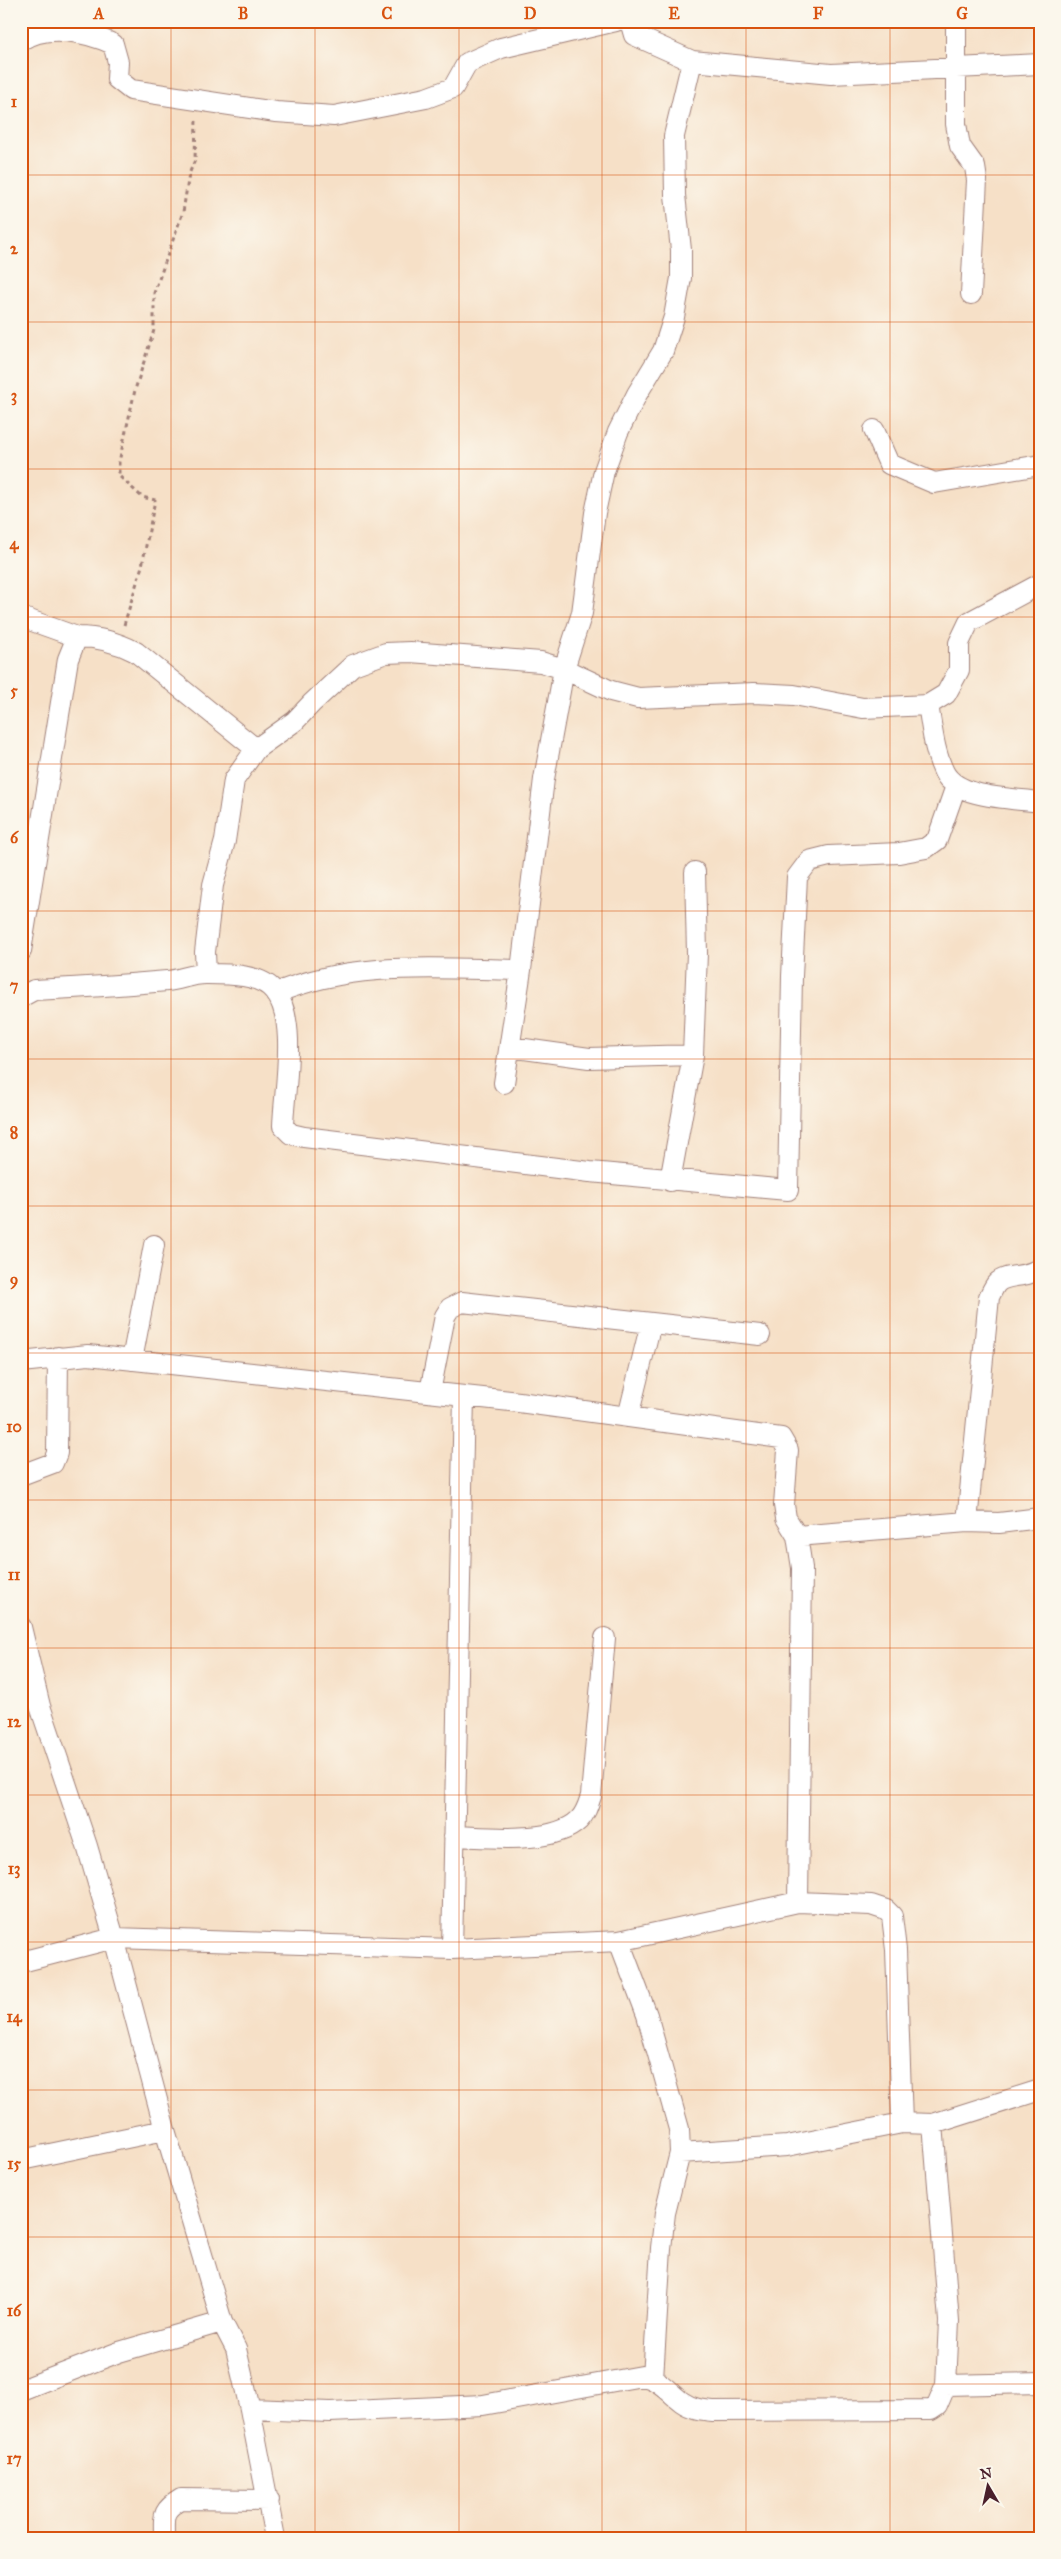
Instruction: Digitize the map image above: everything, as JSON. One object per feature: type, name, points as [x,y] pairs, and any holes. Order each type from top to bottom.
[{"type":"street","points":[[21,41],[50,31],[74,27],[112,44],[118,62],[117,79],[131,90],[276,112],[334,116],[426,98],[453,88],[467,63],[501,48],[616,21]]},
{"type":"street","points":[[630,21],[634,35],[692,61],[831,74],[1040,64]]},
{"type":"street","points":[[956,21],[956,124],[960,146],[975,168],[976,180],[970,294]]},
{"type":"street","points":[[504,1083],[521,970],[544,779],[564,669],[582,613],[594,513],[604,471],[618,432],[637,394],[663,351],[674,317],[680,278],[681,250],[675,194],[674,136],[692,61]]},
{"type":"street","points":[[874,430],[889,464],[934,483],[1040,465]]},
{"type":"street","points":[[206,974],[205,952],[213,885],[225,841],[234,780],[256,749],[295,721],[312,702],[353,666],[386,653],[446,653],[541,662],[564,669],[611,690],[638,698],[680,698],[714,694],[754,693],[794,695],[863,708],[928,705],[946,694],[959,670],[959,643],[969,622],[1040,584]]},
{"type":"street","points":[[21,617],[77,637],[93,637],[116,642],[136,652],[256,749]]},
{"type":"street","points":[[21,951],[68,659],[77,637]]},
{"type":"street","points":[[928,705],[938,754],[945,774],[956,786],[969,792],[1040,802]]},
{"type":"street","points":[[21,997],[34,990],[175,980],[206,974],[252,978],[267,984],[276,993],[286,1018],[288,1054],[283,1126],[291,1134],[304,1138],[670,1181],[788,1190],[792,976],[797,877],[810,861],[829,856],[899,853],[926,848],[937,840],[956,786]]},
{"type":"street","points":[[670,1181],[693,1055],[697,952],[695,872]]},
{"type":"street","points":[[276,993],[305,981],[354,970],[406,968],[521,970]]},
{"type":"street","points":[[510,1047],[589,1058],[693,1055]]},
{"type":"street","points":[[132,1360],[154,1245]]},
{"type":"street","points":[[967,1522],[989,1297],[998,1282],[1010,1276],[1026,1276],[1040,1268]]},
{"type":"street","points":[[430,1392],[445,1316],[455,1304],[462,1302],[760,1335]]},
{"type":"street","points":[[628,1417],[651,1323]]},
{"type":"street","points":[[21,1362],[88,1355],[464,1396],[781,1438],[788,1450],[784,1504],[786,1518],[797,1536],[802,1568],[798,1902]]},
{"type":"street","points":[[21,1475],[53,1463],[57,1453],[58,1357]]},
{"type":"street","points":[[452,1949],[464,1396]]},
{"type":"street","points":[[797,1536],[967,1522],[999,1523],[1040,1518]]},
{"type":"street","points":[[21,1626],[40,1706],[84,1837],[114,1938],[165,2130],[222,2322],[236,2349],[269,2500],[275,2538]]},
{"type":"street","points":[[454,1836],[532,1836],[560,1831],[580,1820],[588,1809],[591,1796],[606,1638]]},
{"type":"street","points":[[21,1962],[114,1938],[452,1949],[619,1941],[798,1902],[871,1906],[886,1910],[892,1916],[896,1950],[902,2123]]},
{"type":"street","points":[[619,1941],[647,2015],[679,2129],[680,2153],[665,2213],[653,2378]]},
{"type":"street","points":[[680,2153],[787,2146],[902,2123],[933,2124],[1040,2090]]},
{"type":"street","points":[[250,2409],[330,2412],[484,2405],[642,2376],[653,2378],[683,2403],[695,2409],[714,2411],[931,2410],[937,2406],[946,2385],[949,2321],[933,2124]]},
{"type":"street","points":[[21,2160],[165,2130]]},
{"type":"street","points":[[21,2390],[119,2352],[222,2322]]},
{"type":"street","points":[[946,2385],[1040,2383]]},
{"type":"street","points":[[164,2538],[164,2514],[170,2506],[181,2499],[269,2500]]},
{"type":"path","points":[[116,642],[125,621],[142,566],[155,500],[142,497],[119,476],[119,462],[135,390],[154,330],[154,294],[183,212],[189,174],[195,160],[198,100]]}]
